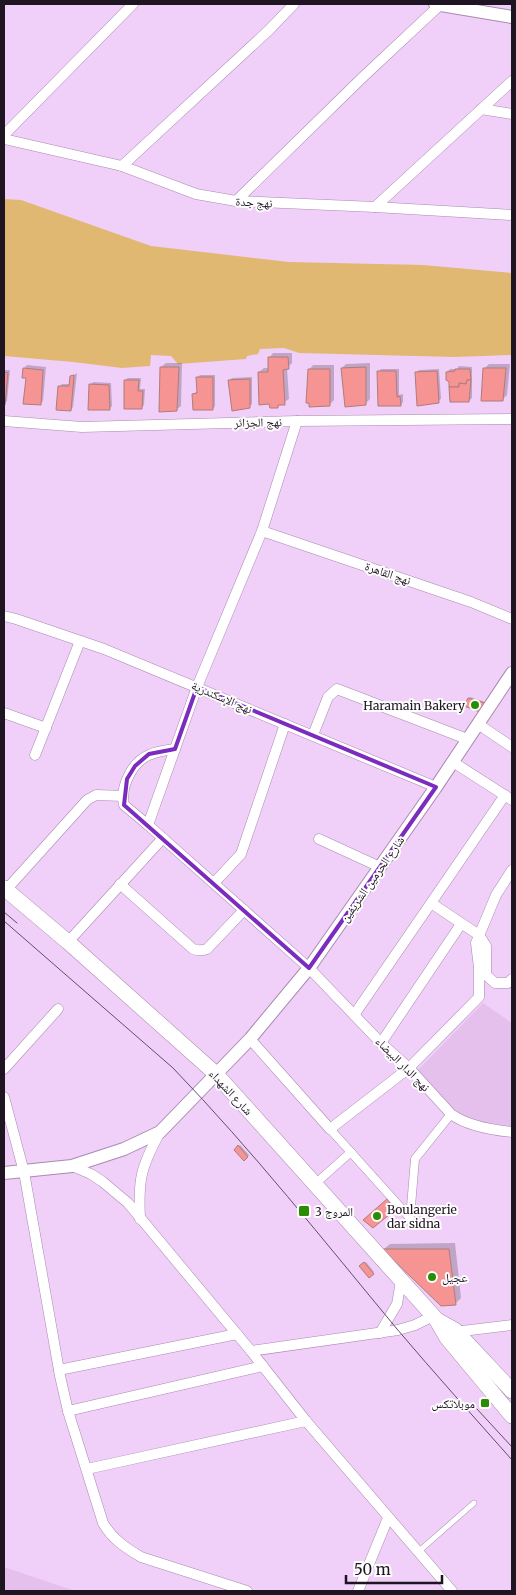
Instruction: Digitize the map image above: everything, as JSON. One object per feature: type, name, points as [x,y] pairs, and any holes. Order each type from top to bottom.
[{"type":"main road","name":"شارع الشهداء","points":[[5,889],[68,942],[216,1074],[434,1317],[512,1391]]},
{"type":"main road","name":"شارع الشهداء","points":[[451,1334],[512,1416]]},
{"type":"street","points":[[4,137],[133,4]]},
{"type":"street","points":[[122,166],[269,30],[294,4]]},
{"type":"street","points":[[435,4],[512,17]]},
{"type":"street","points":[[236,202],[364,76],[441,4]]},
{"type":"street","points":[[375,207],[512,80]]},
{"type":"street","points":[[480,109],[512,114]]},
{"type":"street","name":"نهج جدة","points":[[4,137],[122,166],[196,194],[236,202],[375,207],[512,216]]},
{"type":"street","name":"نهج الجزائر","points":[[4,421],[82,427],[296,421],[512,419]]},
{"type":"street","points":[[148,825],[198,687],[262,531],[296,421]]},
{"type":"street","name":"نهج القاهرة","points":[[262,531],[512,618]]},
{"type":"street","name":"نهج الإسكندرية","points":[[4,616],[80,641],[198,687],[436,787]]},
{"type":"street","points":[[35,755],[80,641]]},
{"type":"street","name":"شارع الحرمين الشريفين","points":[[160,1132],[250,1039],[309,968],[511,677]]},
{"type":"street","points":[[313,735],[328,697],[337,689],[468,739]]},
{"type":"street","points":[[4,713],[46,728]]},
{"type":"street","points":[[214,883],[241,854],[284,724]]},
{"type":"street","points":[[478,724],[512,746]]},
{"type":"street","points":[[5,889],[87,800],[96,795],[123,796],[127,779],[142,758],[149,754],[176,749]]},
{"type":"street","points":[[354,1015],[431,903],[509,798],[453,762]]},
{"type":"street","name":"نهج الدار البيضاء","points":[[123,796],[124,804],[309,968],[381,1043],[409,1068],[451,1114],[458,1120],[512,1132]]},
{"type":"street","points":[[68,942],[163,838]]},
{"type":"street","points":[[320,838],[380,867]]},
{"type":"street","points":[[330,1129],[409,1068],[478,997],[479,968],[476,943],[496,895],[512,870]]},
{"type":"street","points":[[120,884],[193,949],[201,951],[207,949],[244,910]]},
{"type":"street","points":[[431,903],[479,936],[486,946],[486,975],[495,983],[508,983],[512,979]]},
{"type":"street","points":[[381,1043],[461,924]]},
{"type":"street","points":[[4,1069],[58,1009]]},
{"type":"street","points":[[250,1039],[410,1218],[415,1159],[451,1114]]},
{"type":"street","points":[[4,1097],[24,1172],[68,1411],[103,1524],[108,1532],[127,1549],[141,1557],[247,1591]]},
{"type":"street","points":[[4,1173],[72,1166],[124,1149],[160,1132]]},
{"type":"street","points":[[140,1219],[139,1186],[142,1170],[160,1132]]},
{"type":"street","points":[[315,1184],[351,1152]]},
{"type":"street","points":[[72,1166],[91,1174],[128,1203],[251,1350],[306,1421],[452,1591]]},
{"type":"street","points":[[380,1332],[397,1304],[402,1281]]},
{"type":"street","points":[[251,1350],[406,1328],[434,1317]]},
{"type":"street","points":[[451,1334],[512,1325]]},
{"type":"street","points":[[59,1370],[237,1334]]},
{"type":"street","points":[[68,1411],[263,1366]]},
{"type":"street","points":[[86,1469],[306,1421]]},
{"type":"street","points":[[358,1591],[388,1518]]},
{"type":"lane","points":[[418,1552],[474,1503]]},
{"type":"highlighted area","points":[[197,687],[436,787],[309,968],[124,805],[127,779],[135,766],[149,754],[175,749]]},
{"type":"shaded area","points":[[4,199],[21,200],[151,246],[289,262],[423,265],[512,273],[512,355],[455,357],[299,353],[284,348],[260,349],[258,354],[247,356],[246,359],[178,364],[171,356],[151,355],[150,366],[122,368],[4,356]]},
{"type":"shaded area","points":[[483,1003],[512,1023],[512,1130],[501,1129],[454,1115],[414,1074]]},
{"type":"shaded area","points":[[4,1567],[75,1591],[4,1591]]},
{"type":"building","points":[[268,357],[288,357],[289,369],[283,370],[285,405],[278,405],[278,408],[270,408],[269,404],[259,405],[258,372],[268,372]]},
{"type":"building","points":[[160,367],[179,367],[177,411],[159,412]]},
{"type":"building","points":[[366,367],[366,405],[345,407],[341,368]]},
{"type":"building","points":[[23,368],[43,370],[41,405],[23,404],[26,378],[22,378]]},
{"type":"building","points":[[483,368],[506,368],[503,401],[481,401]]},
{"type":"building","points":[[308,369],[330,369],[330,406],[309,407],[309,403],[306,403]]},
{"type":"building","points":[[455,369],[470,369],[471,380],[467,380],[466,384],[459,383],[459,387],[449,387],[449,382],[446,380],[446,372],[455,371]]},
{"type":"building","points":[[377,371],[396,371],[397,397],[400,396],[401,406],[378,406]]},
{"type":"building","points":[[437,371],[439,403],[417,406],[415,372]]},
{"type":"building","points":[[4,372],[8,373],[5,405],[4,405]]},
{"type":"building","points":[[74,375],[71,411],[56,410],[58,386],[69,386],[70,376]]},
{"type":"building","points":[[196,377],[213,377],[213,410],[193,410],[192,394],[197,393]]},
{"type":"building","points":[[250,379],[250,408],[232,411],[228,380]]},
{"type":"building","points":[[124,380],[139,380],[138,391],[143,391],[142,409],[124,409]]},
{"type":"building","points":[[467,380],[471,380],[469,402],[450,402],[449,387],[459,387],[459,383],[466,384]]},
{"type":"building","points":[[89,384],[109,385],[110,410],[88,410]]},
{"type":"building","name":"Haramain Bakery","points":[[468,698],[485,703],[480,712],[464,706]]},
{"type":"building","points":[[238,1145],[248,1157],[244,1161],[234,1150]]},
{"type":"building","name":"Boulangerie dar sidna","points":[[387,1199],[396,1209],[373,1228],[363,1220]]},
{"type":"building","name":"عجيل","points":[[382,1249],[449,1249],[456,1305],[441,1306]]},
{"type":"building","points":[[364,1262],[374,1274],[369,1278],[359,1266]]},
{"type":"tram line","points":[[4,912],[17,923]]},
{"type":"tram line","points":[[4,921],[173,1068],[203,1099],[260,1164],[411,1346],[512,1460]]},
{"type":"tram line","points":[[477,1409],[512,1447]]},
{"type":"place","name":"Haramain Bakery","points":[[475,705]]},
{"type":"place","name":"المروج 3","points":[[304,1211]]},
{"type":"place","name":"Boulangerie dar sidna","points":[[377,1216]]},
{"type":"place","name":"عجيل","points":[[432,1277]]},
{"type":"place","name":"موبلاتكس","points":[[485,1403]]}]
